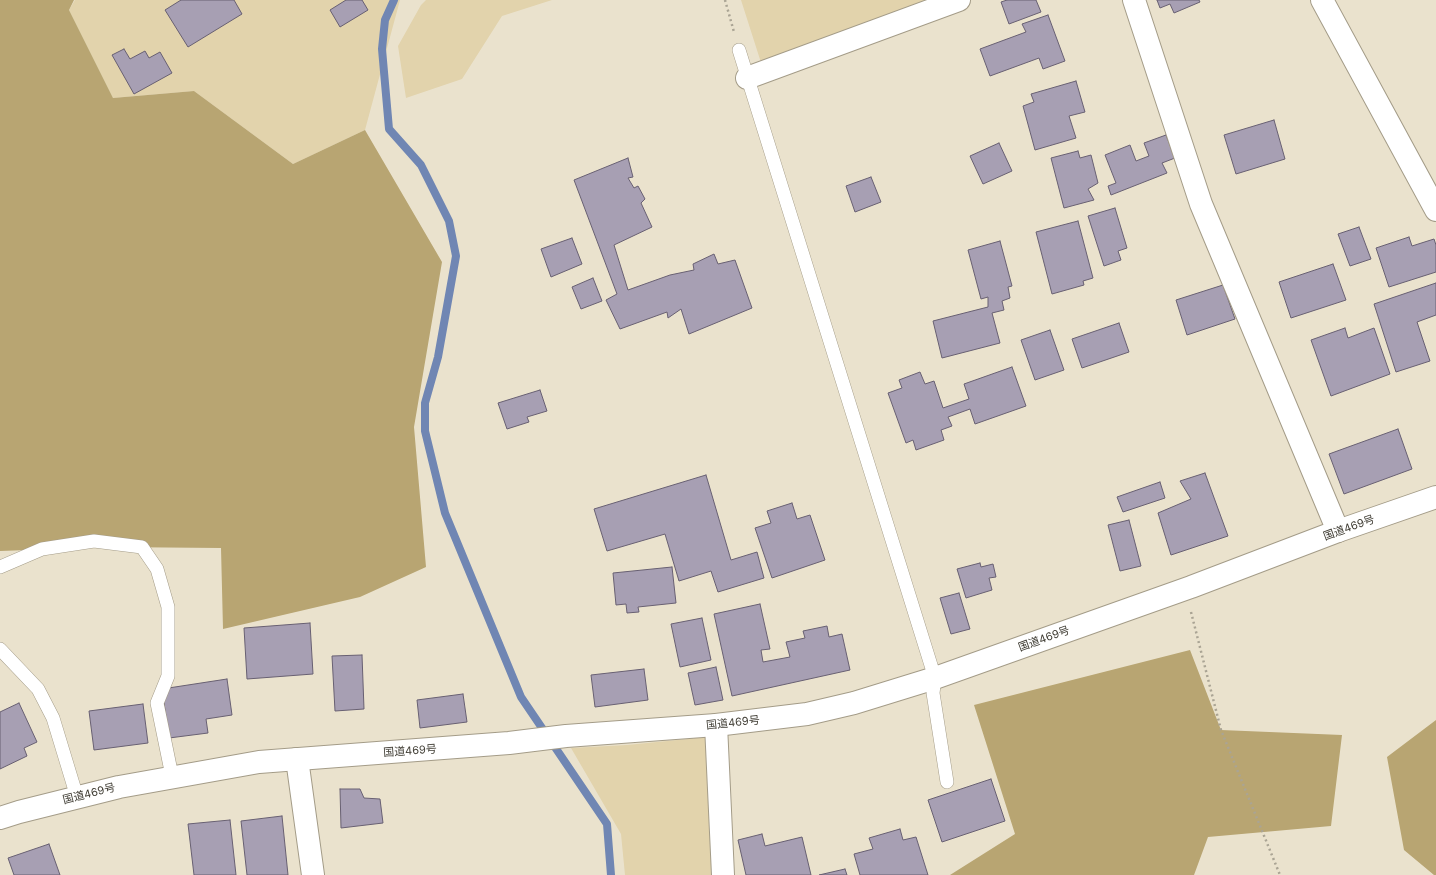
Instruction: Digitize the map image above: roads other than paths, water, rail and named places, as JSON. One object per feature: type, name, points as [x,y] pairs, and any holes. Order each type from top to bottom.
[{"type":"main road","points":[[748,78],[958,0]]},
{"type":"main road","points":[[1134,0],[1201,204],[1338,531]]},
{"type":"main road","points":[[1322,0],[1436,210]]},
{"type":"main road","name":"国道469号","points":[[0,818],[77,797],[172,776],[259,762],[509,743],[566,736],[716,724],[807,714],[854,703],[935,678],[1191,587],[1338,531],[1436,497]]},
{"type":"main road","points":[[716,724],[723,875]]},
{"type":"main road","points":[[297,759],[313,875]]},
{"type":"lane","points":[[739,50],[935,678],[933,694],[947,782]]},
{"type":"lane","points":[[0,567],[42,549],[94,541],[142,548],[157,569],[168,607],[168,676],[157,703],[172,776]]},
{"type":"lane","points":[[0,649],[38,689],[54,718],[77,797]]},
{"type":"waterway","points":[[394,0],[385,20],[382,49],[389,129],[421,165],[449,221],[456,256],[438,357],[425,403],[425,431],[445,513],[521,697],[607,824],[611,875]]}]
